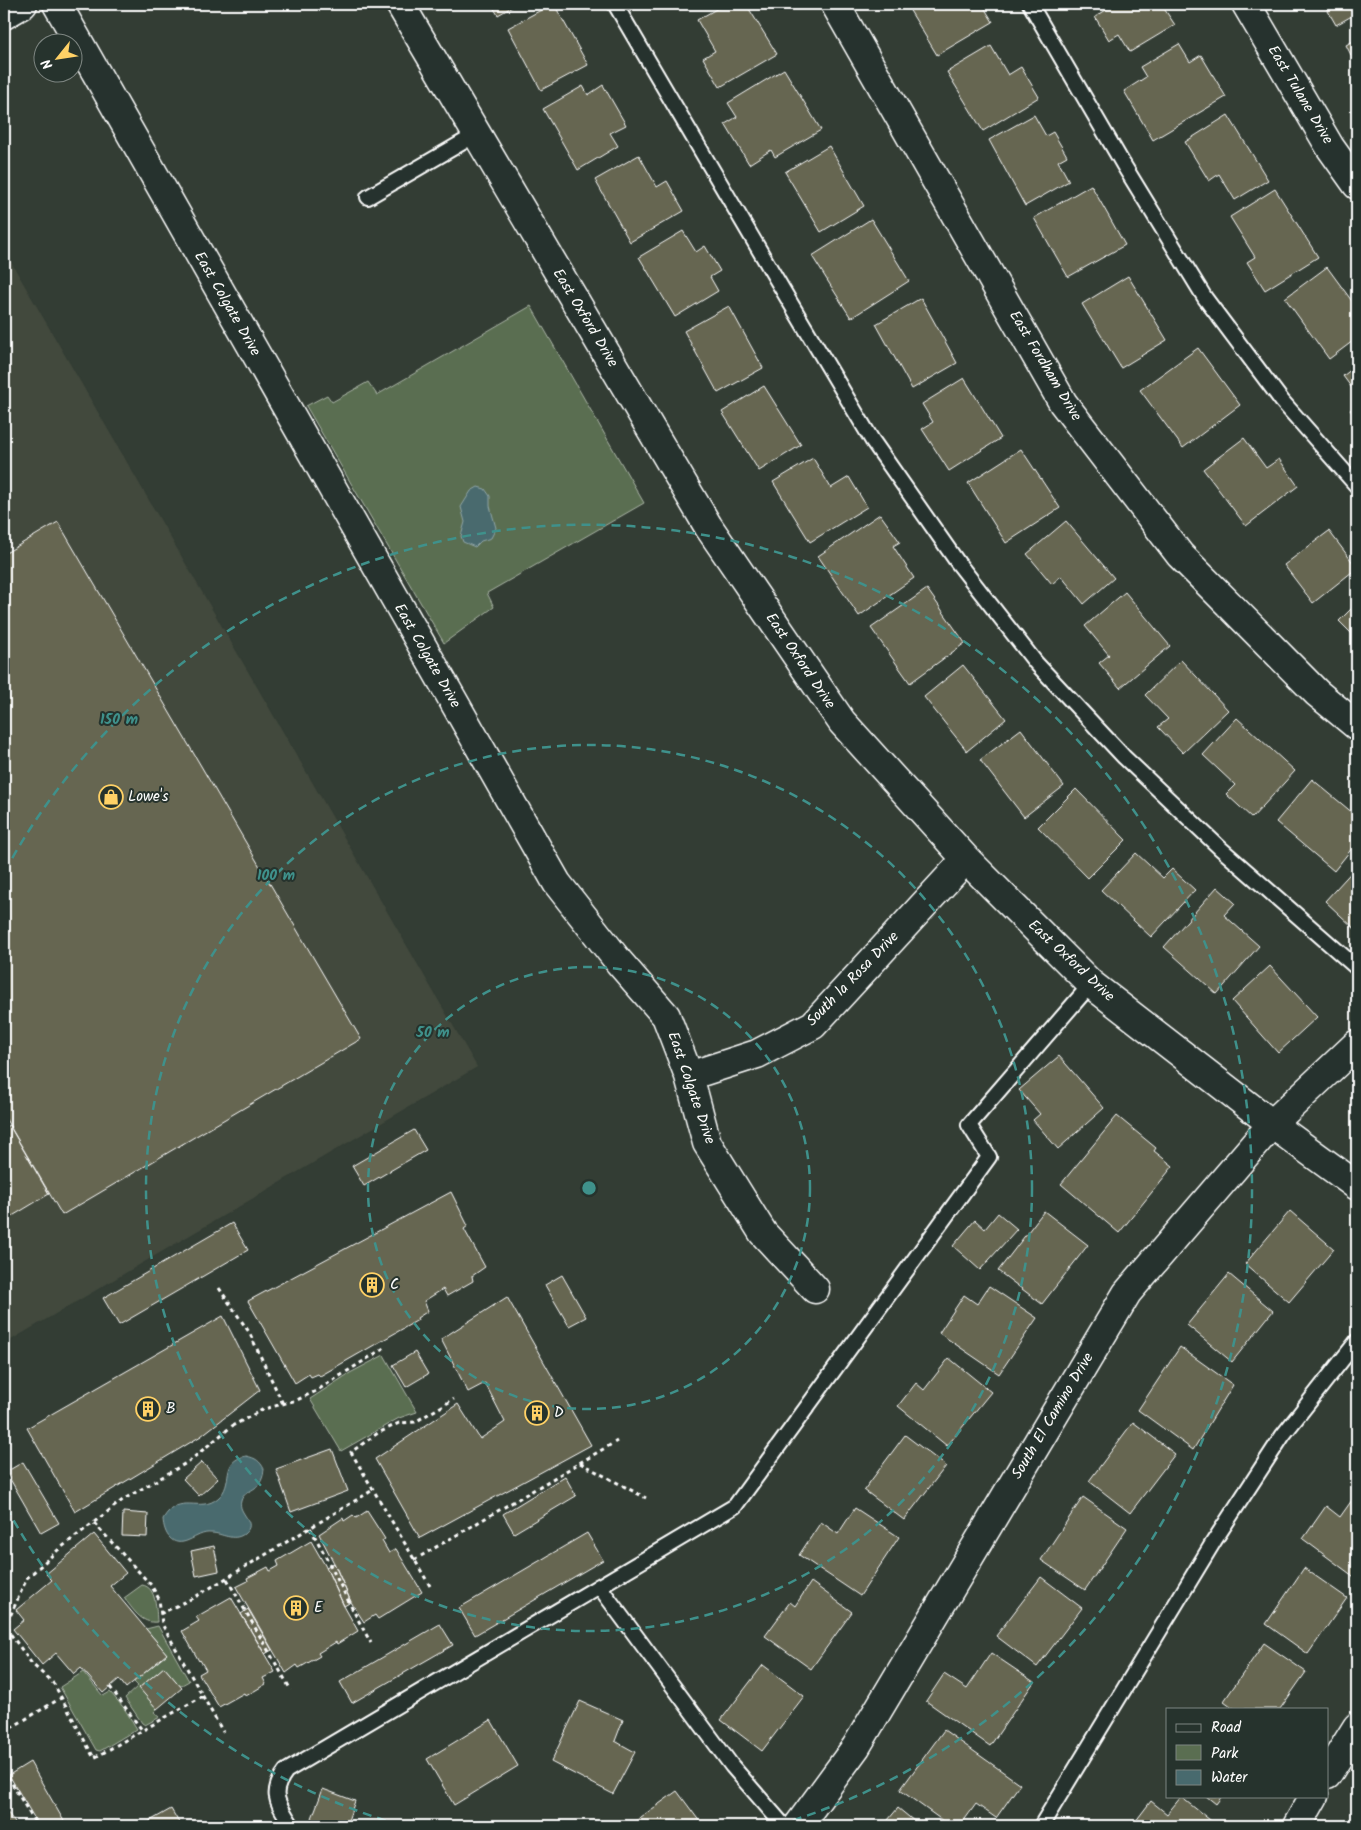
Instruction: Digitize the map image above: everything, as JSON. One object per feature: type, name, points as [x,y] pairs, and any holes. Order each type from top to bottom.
[{"type":"street","points":[[4,15],[23,4]]},
{"type":"street","name":"East Colgate Drive","points":[[57,4],[557,883],[618,962],[666,1016],[689,1076],[707,1143],[763,1233],[815,1289]]},
{"type":"street","name":"East Oxford Drive","points":[[400,4],[708,526],[842,722],[966,859],[1091,984],[1272,1124],[1357,1186]]},
{"type":"street","name":"East Fordham Drive","points":[[835,4],[1063,403],[1180,555],[1317,693],[1357,726]]},
{"type":"street","name":"East Tulane Drive","points":[[1246,4],[1330,147],[1357,185]]},
{"type":"street","name":"South la Rosa Drive","points":[[689,1076],[757,1054],[813,1025],[966,859]]},
{"type":"street","name":"South El Camino Drive","points":[[798,1826],[856,1747],[1126,1293],[1272,1124],[1357,1044]]},
{"type":"street","points":[[1328,1774],[1353,1742]]},
{"type":"street","points":[[1296,1826],[1313,1798]]},
{"type":"lane","points":[[615,4],[872,440],[958,563],[1036,663],[1124,757],[1220,848],[1357,968]]},
{"type":"lane","points":[[1030,4],[1123,164],[1206,298],[1282,401],[1357,486]]},
{"type":"lane","points":[[368,197],[477,134]]},
{"type":"lane","points":[[292,1826],[278,1803],[275,1789],[278,1780],[286,1771],[735,1506],[989,1157],[969,1125],[1091,984]]},
{"type":"lane","points":[[1041,1826],[1219,1532],[1283,1435],[1357,1341]]},
{"type":"lane","points":[[599,1586],[732,1766],[784,1826]]},
{"type":"path","points":[[219,1288],[249,1332],[283,1404]]},
{"type":"path","points":[[202,1696],[94,1758],[54,1684],[32,1664],[9,1632],[8,1620],[27,1578],[58,1550],[124,1499],[188,1462],[232,1426],[264,1409],[297,1400],[316,1392],[384,1348]]},
{"type":"path","points":[[430,1586],[351,1452],[378,1433],[399,1423],[415,1422],[454,1399]]},
{"type":"path","points":[[414,1560],[617,1441]]},
{"type":"path","points":[[579,1463],[646,1498]]},
{"type":"path","points":[[160,1614],[227,1579],[373,1490]]},
{"type":"path","points":[[94,1523],[151,1585],[159,1599],[162,1624],[223,1732]]},
{"type":"path","points":[[310,1528],[331,1565],[348,1604],[371,1643]]},
{"type":"path","points":[[227,1579],[291,1690]]},
{"type":"path","points":[[4,1599],[12,1613]]},
{"type":"path","points":[[110,1687],[142,1730]]},
{"type":"path","points":[[4,1732],[61,1698]]},
{"type":"path","points":[[4,1770],[37,1826]]},
{"type":"shaded area","points":[[4,250],[477,1067],[4,1344]]},
{"type":"green space","points":[[531,306],[644,503],[487,593],[494,607],[444,643],[306,406],[327,395],[332,402],[368,382],[377,395]]},
{"type":"green space","points":[[384,1355],[417,1412],[399,1418],[341,1451],[310,1399],[350,1373]]},
{"type":"green space","points":[[142,1585],[151,1590],[153,1594],[157,1622],[146,1621],[134,1611],[124,1598]]},
{"type":"green space","points":[[158,1626],[189,1681],[180,1686],[164,1667],[140,1687],[157,1709],[154,1712],[160,1717],[145,1725],[125,1698],[138,1686],[134,1682],[167,1654],[146,1629]]},
{"type":"green space","points":[[83,1672],[103,1696],[110,1692],[124,1708],[137,1729],[100,1751],[96,1750],[60,1687]]},
{"type":"water","points":[[478,487],[485,489],[490,496],[490,506],[496,528],[491,538],[481,541],[475,547],[463,542],[461,536],[465,522],[461,507],[471,491]]},
{"type":"water","points":[[246,1456],[257,1460],[264,1469],[260,1483],[246,1494],[241,1501],[242,1510],[249,1522],[248,1530],[236,1537],[208,1533],[183,1542],[174,1541],[170,1538],[165,1530],[163,1519],[169,1511],[183,1504],[204,1504],[218,1498],[226,1486],[233,1463]]},
{"type":"building","points":[[491,4],[517,4],[498,15]]},
{"type":"building","points":[[554,4],[588,65],[541,90],[508,28]]},
{"type":"building","points":[[725,4],[746,4],[777,54],[720,87],[703,58],[715,51],[697,20]]},
{"type":"building","points":[[906,4],[982,4],[993,22],[937,55]]},
{"type":"building","points":[[1102,4],[1161,4],[1175,25],[1130,52],[1119,34],[1109,40],[1095,17],[1106,10]]},
{"type":"building","points":[[1324,4],[1357,4],[1357,13],[1336,25]]},
{"type":"building","points":[[1357,39],[1357,67],[1346,45]]},
{"type":"building","points":[[1179,44],[1190,62],[1201,55],[1226,97],[1153,140],[1124,91],[1146,77],[1140,67]]},
{"type":"building","points":[[991,46],[1008,75],[1021,67],[1039,97],[983,131],[947,72]]},
{"type":"building","points":[[784,69],[821,130],[775,157],[771,150],[749,164],[725,124],[737,117],[728,103]]},
{"type":"building","points":[[603,85],[626,125],[610,133],[618,146],[578,170],[543,109],[583,86],[588,95]]},
{"type":"building","points":[[1034,115],[1046,136],[1053,132],[1067,156],[1058,161],[1069,181],[1025,206],[989,140]]},
{"type":"building","points":[[1228,115],[1268,180],[1235,200],[1219,174],[1209,181],[1185,142]]},
{"type":"building","points":[[829,146],[864,206],[821,232],[785,172]]},
{"type":"building","points":[[639,155],[657,187],[667,181],[684,211],[630,242],[595,180]]},
{"type":"building","points":[[1091,185],[1125,245],[1068,277],[1034,218]]},
{"type":"building","points":[[1275,189],[1318,257],[1265,290],[1247,262],[1255,257],[1230,217]]},
{"type":"building","points":[[871,219],[909,281],[851,318],[812,256]]},
{"type":"building","points":[[683,231],[696,252],[705,246],[720,271],[710,277],[718,291],[675,317],[639,257]]},
{"type":"building","points":[[1327,267],[1357,308],[1357,338],[1329,359],[1285,298]]},
{"type":"building","points":[[1128,276],[1167,340],[1121,368],[1082,304]]},
{"type":"building","points":[[921,298],[957,363],[912,389],[876,324]]},
{"type":"building","points":[[729,306],[763,368],[718,393],[684,331]]},
{"type":"building","points":[[1198,348],[1240,405],[1183,448],[1140,390]]},
{"type":"building","points":[[1357,365],[1357,395],[1343,376]]},
{"type":"building","points":[[964,378],[1001,438],[949,471],[922,429],[933,422],[922,404]]},
{"type":"building","points":[[764,386],[801,445],[759,471],[722,412]]},
{"type":"building","points":[[1357,404],[1357,419],[1350,410]]},
{"type":"building","points":[[1244,438],[1266,468],[1279,459],[1298,486],[1246,526],[1203,469]]},
{"type":"building","points":[[1021,449],[1060,508],[1006,543],[968,483]]},
{"type":"building","points":[[813,458],[831,488],[849,477],[867,507],[810,542],[773,482]]},
{"type":"building","points":[[880,514],[900,542],[893,546],[914,578],[859,616],[818,556]]},
{"type":"building","points":[[1066,521],[1114,578],[1084,604],[1061,576],[1052,584],[1027,554]]},
{"type":"building","name":"Lowe's","points":[[58,522],[361,1039],[62,1215],[4,1116],[4,554]]},
{"type":"building","points":[[1329,531],[1357,568],[1313,603],[1284,565]]},
{"type":"building","points":[[927,589],[965,643],[910,683],[871,628]]},
{"type":"building","points":[[1125,592],[1170,646],[1120,688],[1099,663],[1109,655],[1085,626]]},
{"type":"building","points":[[1357,603],[1357,639],[1339,621]]},
{"type":"building","points":[[1181,660],[1228,710],[1183,753],[1158,727],[1168,719],[1145,695]]},
{"type":"building","points":[[963,665],[1006,719],[967,751],[924,697]]},
{"type":"building","points":[[1237,718],[1295,771],[1252,818],[1226,794],[1235,785],[1203,755]]},
{"type":"building","points":[[1021,729],[1064,786],[1024,817],[980,760]]},
{"type":"building","points":[[1312,779],[1354,814],[1351,818],[1357,824],[1357,842],[1334,871],[1276,822]]},
{"type":"building","points":[[1076,789],[1126,840],[1088,878],[1038,827]]},
{"type":"building","points":[[1136,853],[1163,878],[1172,869],[1195,890],[1151,937],[1101,890]]},
{"type":"building","points":[[1357,866],[1357,927],[1355,929],[1325,901]]},
{"type":"building","points":[[1217,887],[1235,903],[1224,915],[1259,946],[1217,994],[1164,947]]},
{"type":"building","points":[[1270,966],[1317,1017],[1278,1053],[1232,1001]]},
{"type":"building","points":[[1059,1056],[1104,1108],[1058,1149],[1033,1120],[1040,1114],[1019,1090]]},
{"type":"building","points":[[1117,1116],[1156,1148],[1154,1151],[1173,1166],[1119,1233],[1061,1184]]},
{"type":"building","points":[[9,1125],[49,1194],[4,1221],[4,1128]]},
{"type":"building","points":[[414,1130],[426,1150],[364,1186],[352,1166]]},
{"type":"building","name":"C","points":[[451,1192],[468,1226],[464,1229],[485,1267],[472,1276],[473,1281],[447,1296],[443,1289],[424,1301],[428,1311],[417,1318],[418,1320],[320,1376],[318,1374],[311,1377],[309,1374],[295,1383],[248,1301]]},
{"type":"building","points":[[1044,1211],[1088,1245],[1042,1304],[998,1271]]},
{"type":"building","points":[[1290,1211],[1334,1249],[1289,1302],[1245,1264]]},
{"type":"building","points":[[998,1213],[1017,1229],[980,1270],[953,1246],[975,1220],[985,1229]]},
{"type":"building","points":[[232,1223],[248,1250],[119,1325],[103,1298]]},
{"type":"building","points":[[1229,1274],[1273,1311],[1232,1362],[1187,1325]]},
{"type":"building","points":[[562,1275],[586,1317],[569,1326],[545,1285]]},
{"type":"building","points":[[989,1286],[1037,1318],[999,1374],[939,1333],[964,1295],[977,1304]]},
{"type":"building","name":"D","points":[[507,1297],[591,1445],[420,1538],[375,1459],[458,1404],[480,1439],[505,1422],[485,1383],[468,1392],[441,1339]]},
{"type":"building","name":"B","points":[[223,1316],[260,1390],[201,1436],[75,1512],[27,1428]]},
{"type":"building","points":[[1180,1347],[1233,1385],[1193,1450],[1138,1410]]},
{"type":"building","points":[[415,1352],[428,1374],[406,1387],[393,1365]]},
{"type":"building","points":[[949,1358],[991,1392],[947,1446],[898,1406],[916,1383],[924,1390]]},
{"type":"building","points":[[1133,1422],[1175,1454],[1130,1513],[1089,1481]]},
{"type":"building","points":[[905,1435],[946,1466],[904,1520],[864,1490]]},
{"type":"building","points":[[332,1449],[348,1491],[291,1512],[276,1469]]},
{"type":"building","points":[[23,1462],[59,1523],[41,1533],[6,1472]]},
{"type":"building","points":[[202,1462],[218,1479],[199,1496],[183,1479]]},
{"type":"building","points":[[565,1476],[576,1496],[514,1533],[503,1514]]},
{"type":"building","points":[[1357,1493],[1357,1579],[1303,1539],[1326,1506],[1340,1517]]},
{"type":"building","points":[[1083,1497],[1127,1528],[1085,1590],[1041,1560]]},
{"type":"building","points":[[855,1508],[899,1537],[860,1596],[799,1555],[821,1522],[838,1534]]},
{"type":"building","name":"E","points":[[367,1511],[385,1539],[382,1541],[389,1553],[396,1549],[422,1592],[378,1619],[375,1615],[364,1622],[351,1602],[319,1534],[343,1518],[344,1521],[353,1515],[356,1518]]},
{"type":"building","points":[[123,1512],[148,1514],[147,1537],[122,1536]]},
{"type":"building","points":[[587,1533],[603,1560],[475,1635],[459,1608]]},
{"type":"building","points":[[94,1534],[126,1573],[110,1586],[167,1654],[126,1688],[119,1679],[103,1693],[81,1668],[74,1674],[56,1653],[42,1665],[13,1629],[24,1620],[16,1610],[52,1580],[46,1574]]},
{"type":"building","name":"E","points":[[311,1541],[358,1631],[318,1653],[320,1656],[299,1668],[297,1665],[286,1673],[236,1587],[248,1581],[247,1578],[268,1567],[270,1571],[279,1566],[277,1561]]},
{"type":"building","points":[[214,1546],[219,1571],[196,1576],[191,1551]]},
{"type":"building","points":[[334,1563],[351,1602],[344,1606],[326,1567]]},
{"type":"building","points":[[1304,1568],[1347,1598],[1308,1654],[1266,1624]]},
{"type":"building","points":[[1041,1577],[1082,1608],[1037,1667],[996,1636]]},
{"type":"building","points":[[811,1582],[852,1612],[811,1669],[765,1636],[790,1602],[795,1606]]},
{"type":"building","points":[[231,1597],[275,1672],[263,1678],[266,1684],[246,1696],[244,1693],[219,1707],[199,1674],[206,1670],[182,1631],[199,1621],[196,1617]]},
{"type":"building","points":[[248,1609],[272,1650],[265,1654],[241,1614]]},
{"type":"building","points":[[440,1624],[453,1645],[352,1703],[340,1682]]},
{"type":"building","points":[[1264,1643],[1306,1672],[1281,1708],[1234,1708],[1224,1701]]},
{"type":"building","points":[[991,1653],[1034,1682],[990,1746],[926,1701],[944,1674],[967,1689]]},
{"type":"building","points":[[763,1665],[804,1696],[762,1751],[721,1720]]},
{"type":"building","points":[[164,1667],[182,1688],[157,1709],[139,1688]]},
{"type":"building","points":[[580,1701],[623,1720],[615,1741],[635,1752],[613,1794],[551,1762]]},
{"type":"building","points":[[491,1720],[518,1766],[454,1805],[427,1759]]},
{"type":"building","points":[[944,1730],[1020,1784],[996,1818],[976,1804],[960,1826],[950,1826],[900,1790]]},
{"type":"building","points":[[30,1762],[65,1823],[59,1826],[39,1826],[9,1775]]},
{"type":"building","points":[[323,1789],[355,1801],[346,1826],[309,1826]]},
{"type":"building","points":[[677,1791],[703,1826],[630,1825]]},
{"type":"building","points":[[1180,1798],[1182,1798],[1215,1824],[1213,1826],[1132,1826],[1151,1801],[1167,1814]]},
{"type":"building","points":[[1208,1798],[1220,1798],[1216,1804]]},
{"type":"building","points":[[4,1807],[17,1826],[4,1826]]},
{"type":"building","points":[[898,1808],[920,1826],[883,1826]]},
{"type":"building","points":[[171,1809],[181,1826],[141,1826]]},
{"type":"place","name":"Lowe's","points":[[111,797]]},
{"type":"place","name":"C","points":[[372,1285]]},
{"type":"place","name":"B","points":[[148,1409]]},
{"type":"place","name":"D","points":[[537,1413]]},
{"type":"place","name":"E","points":[[296,1608]]}]
